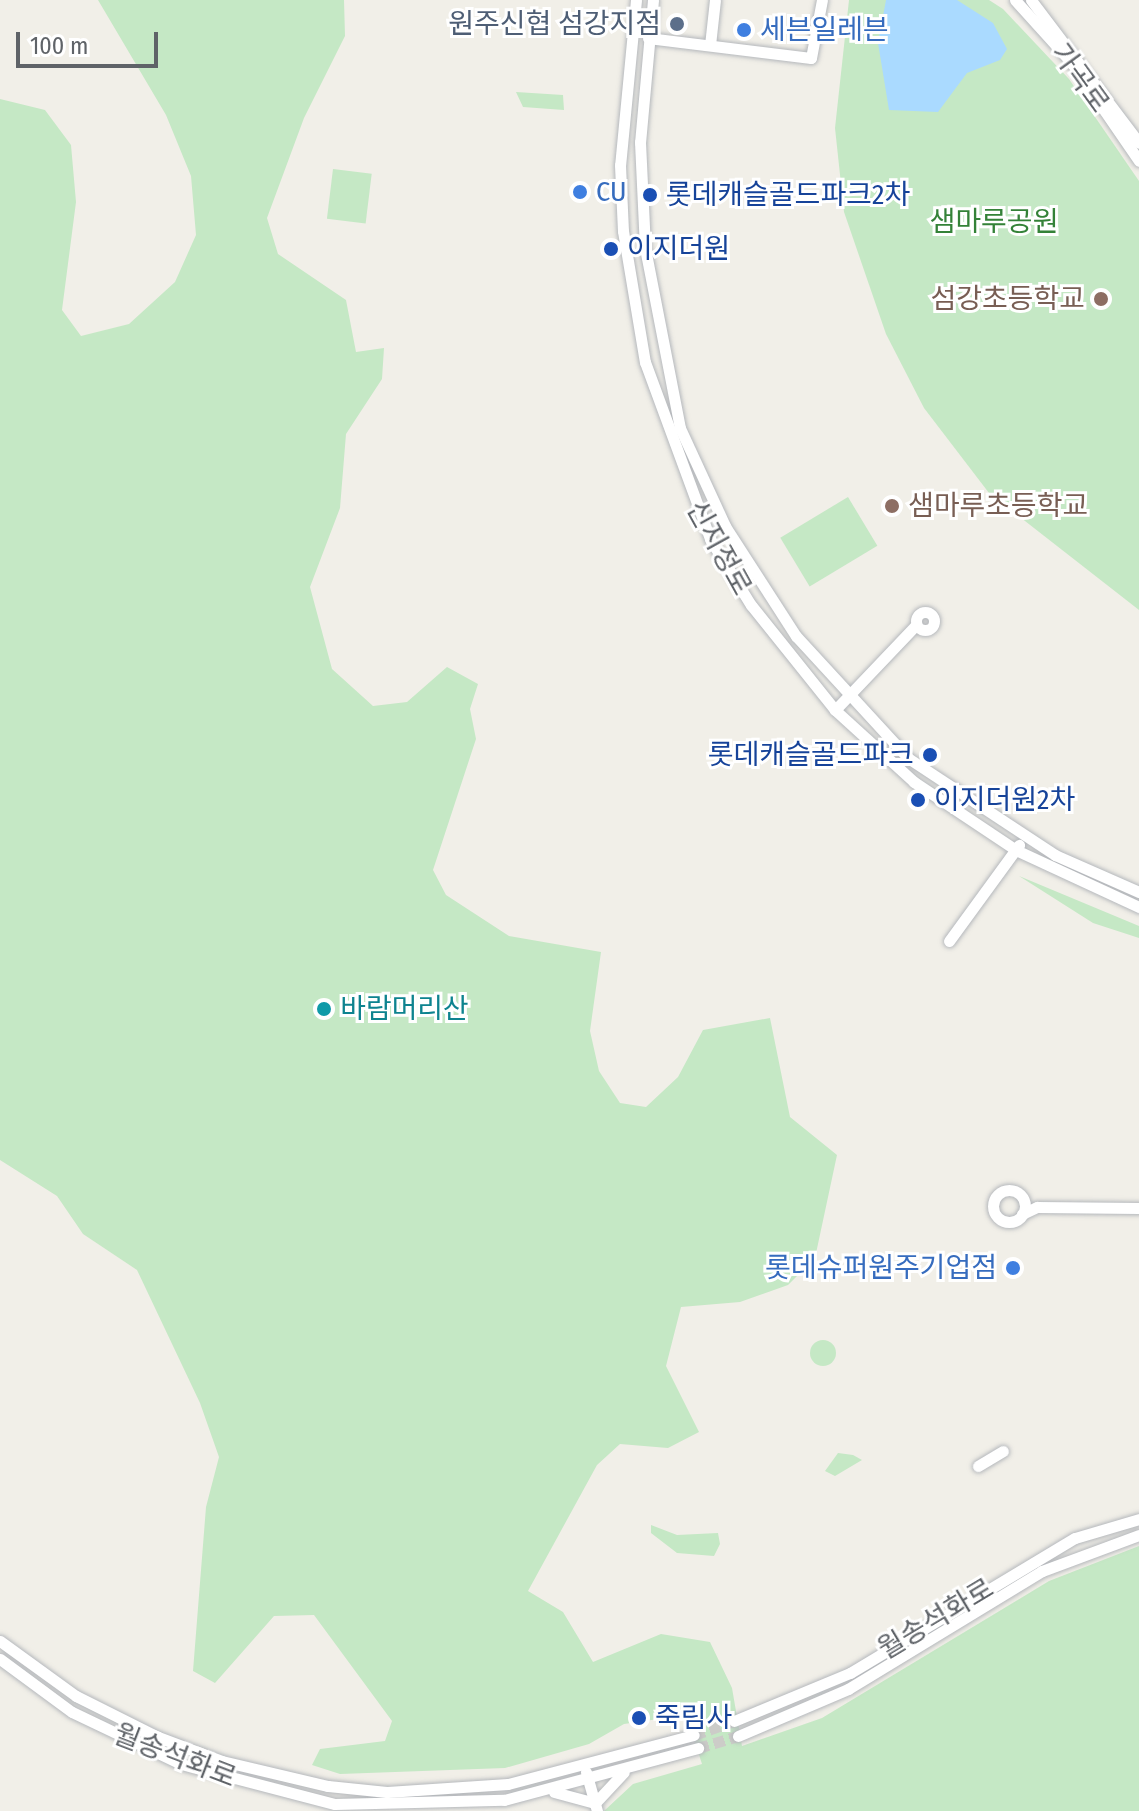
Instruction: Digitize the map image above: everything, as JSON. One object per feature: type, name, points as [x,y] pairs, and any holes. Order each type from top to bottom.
[{"type":"street","name":"신지정로","points":[[636,0],[620,165],[623,231],[645,362],[710,539],[751,605],[835,710],[914,782],[1016,850],[1139,907]]},
{"type":"street","name":"신지정로","points":[[653,0],[640,142],[644,236],[680,428],[752,572],[848,698],[930,776],[1025,836],[1139,892]]},
{"type":"street","points":[[710,45],[715,0]]},
{"type":"street","points":[[648,38],[811,58],[822,0]]},
{"type":"street","name":"가곡로","points":[[1015,0],[1071,62],[1139,161]]},
{"type":"street","name":"가곡로","points":[[1031,0],[1139,143]]},
{"type":"street","points":[[835,710],[916,625]]},
{"type":"street","points":[[949,941],[1025,836]]},
{"type":"street","points":[[1037,1207],[1004,1190],[993,1206],[1005,1221],[1037,1207],[1139,1208]]},
{"type":"street","points":[[1022,1214],[1023,1198]]},
{"type":"street","points":[[978,1466],[1003,1451]]},
{"type":"street","name":"월송석화로","points":[[734,1721],[850,1673],[1035,1559],[1139,1519]]},
{"type":"street","name":"월송석화로","points":[[738,1736],[848,1689],[1042,1571],[1139,1535]]},
{"type":"street","points":[[1035,1559],[1042,1571]]},
{"type":"street","name":"월송석화로","points":[[0,1641],[106,1712],[271,1775],[387,1792],[508,1784],[627,1770],[698,1748]]},
{"type":"street","name":"월송석화로","points":[[0,1659],[123,1739],[278,1794],[387,1807],[536,1792],[694,1735]]},
{"type":"street","points":[[596,1807],[627,1770]]},
{"type":"street","points":[[586,1774],[596,1807]]},
{"type":"street","points":[[536,1792],[572,1792],[596,1807]]},
{"type":"green space","points":[[98,0],[344,0],[345,36],[304,118],[267,218],[278,254],[346,300],[356,352],[384,348],[382,379],[346,434],[340,508],[310,587],[332,669],[373,706],[407,702],[447,667],[478,684],[470,709],[476,739],[433,870],[446,895],[509,936],[601,952],[590,1031],[599,1071],[620,1103],[646,1107],[678,1077],[703,1030],[770,1018],[790,1117],[837,1155],[815,1258],[788,1285],[740,1302],[681,1307],[666,1366],[699,1432],[668,1448],[620,1444],[597,1465],[528,1591],[563,1612],[593,1662],[661,1634],[710,1642],[732,1688],[742,1746],[822,1718],[1049,1581],[1139,1546],[1139,1811],[604,1811],[633,1784],[702,1764],[686,1715],[624,1724],[589,1744],[505,1768],[340,1774],[312,1765],[320,1749],[385,1741],[392,1721],[314,1615],[274,1616],[215,1683],[193,1671],[206,1507],[219,1457],[200,1403],[137,1270],[83,1234],[57,1196],[0,1160],[0,99],[45,110],[71,145],[76,202],[62,310],[81,336],[129,324],[175,282],[196,235],[191,176],[166,115]]},
{"type":"green space","name":"샘마루공원","points":[[849,0],[989,0],[1003,9],[1069,79],[1139,181],[1139,610],[989,493],[924,408],[886,334],[844,212],[835,128]]},
{"type":"green space","points":[[516,92],[563,95],[564,110],[523,107]]},
{"type":"green space","points":[[333,169],[372,174],[366,223],[327,219]]},
{"type":"green space","points":[[848,497],[877,546],[810,587],[780,538]]},
{"type":"green space","points":[[1019,876],[1139,926],[1139,938],[1093,923]]},
{"type":"green space","points":[[823,1340],[833,1343],[836,1353],[833,1363],[823,1366],[813,1363],[810,1353],[813,1343]]},
{"type":"green space","points":[[838,1453],[862,1460],[835,1476],[825,1471]]},
{"type":"green space","points":[[651,1525],[677,1535],[718,1533],[720,1544],[714,1556],[677,1553],[651,1533]]},
{"type":"water","points":[[886,0],[957,0],[993,23],[1007,49],[1000,60],[967,73],[938,112],[889,110],[878,43]]},
{"type":"tunnel","points":[[694,1735],[734,1721]]},
{"type":"tunnel","points":[[698,1748],[738,1736]]},
{"type":"place","name":"원주신협 섬강지점","points":[[677,24]]},
{"type":"place","name":"세븐일레븐","points":[[744,30]]},
{"type":"place","name":"CU","points":[[580,192]]},
{"type":"place","name":"롯데캐슬골드파크2차","points":[[650,195]]},
{"type":"place","name":"이지더원","points":[[611,249]]},
{"type":"place","name":"섬강초등학교","points":[[1101,299]]},
{"type":"place","name":"샘마루초등학교","points":[[892,506]]},
{"type":"place","name":"롯데캐슬골드파크","points":[[930,755]]},
{"type":"place","name":"이지더원2차","points":[[918,800]]},
{"type":"place","name":"바람머리산","points":[[324,1009]]},
{"type":"place","name":"롯데슈퍼원주기업점","points":[[1013,1268]]},
{"type":"place","name":"죽림사","points":[[639,1718]]}]
